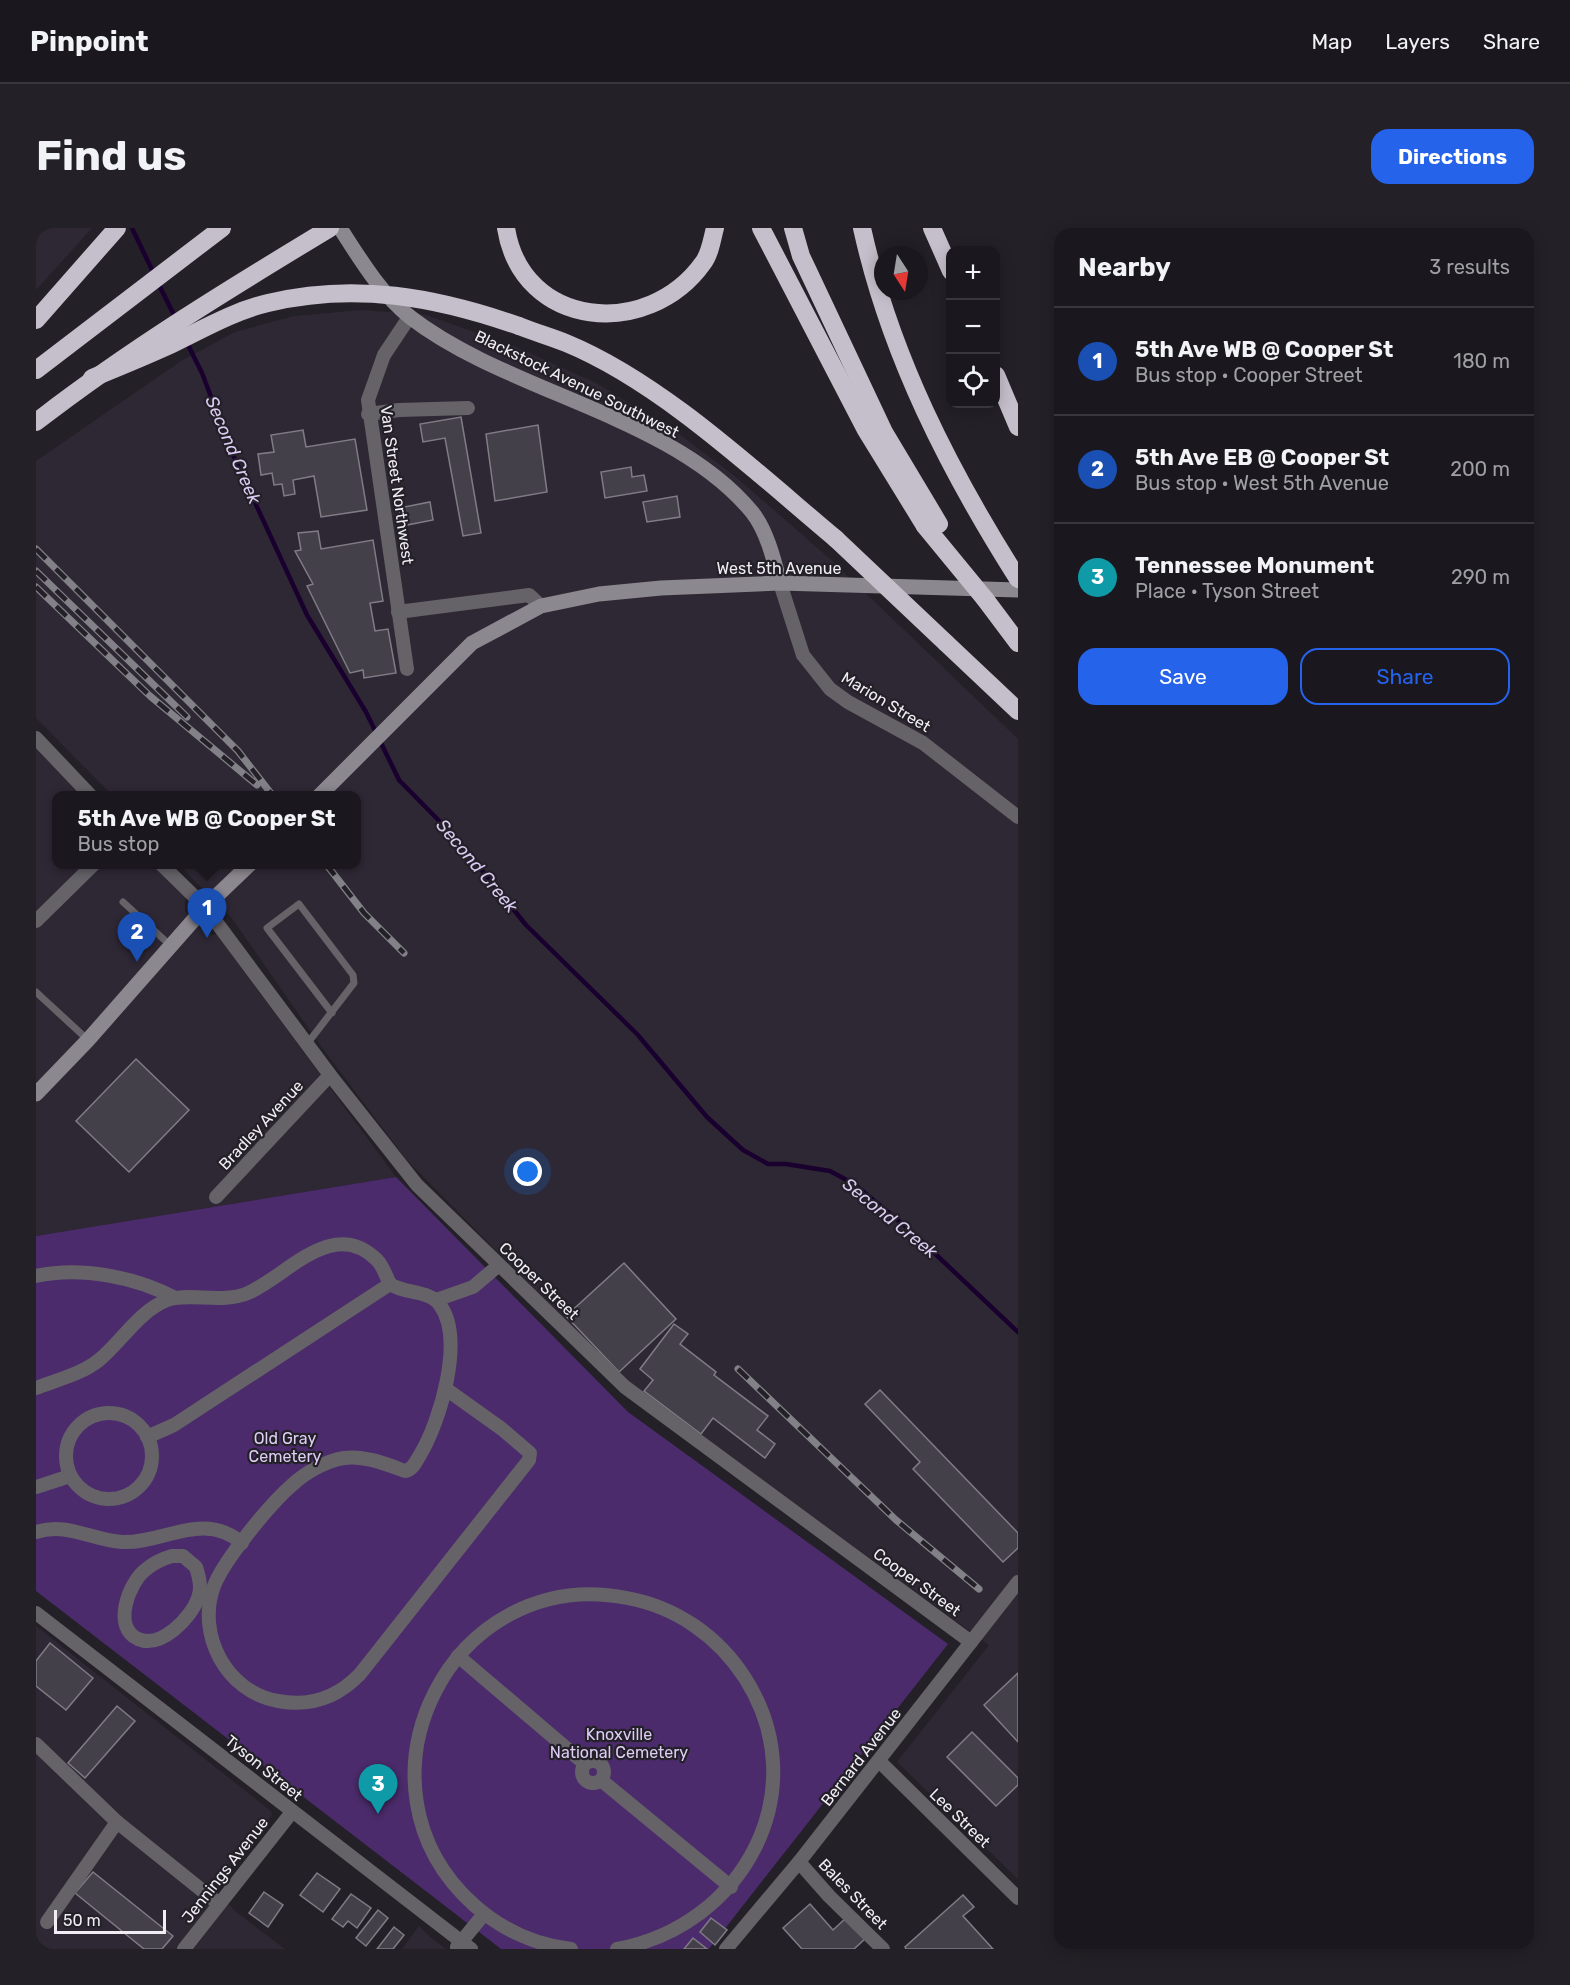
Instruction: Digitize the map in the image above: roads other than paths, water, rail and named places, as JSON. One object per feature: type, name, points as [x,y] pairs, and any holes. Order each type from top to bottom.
[{"type":"highway","points":[[36,370],[222,228]]},
{"type":"highway","points":[[36,422],[92,378],[206,303],[330,228]]},
{"type":"highway","points":[[506,228],[508,240],[526,277],[559,303],[597,315],[640,311],[682,288],[705,261],[715,228]]},
{"type":"highway","points":[[761,228],[866,430],[1018,642]]},
{"type":"highway","points":[[793,228],[801,256],[884,432],[932,525]]},
{"type":"highway","points":[[862,228],[894,343],[942,447],[979,518],[1018,579]]},
{"type":"highway","points":[[927,228],[946,261]]},
{"type":"highway","points":[[932,228],[946,261]]},
{"type":"highway","points":[[36,320],[113,232]]},
{"type":"highway","points":[[92,378],[216,321],[267,303],[306,297],[358,293],[404,295],[519,326],[568,344],[628,376],[705,429],[836,539],[1018,711]]},
{"type":"highway","points":[[1000,385],[1018,428]]},
{"type":"street","name":"Blackstock Avenue Southwest","points":[[340,228],[372,275],[410,316],[482,358],[635,429],[713,475],[753,513],[773,557],[780,583]]},
{"type":"street","name":"Van Street Northwest","points":[[407,669],[368,414],[368,400],[384,355],[410,316]]},
{"type":"street","points":[[368,414],[399,410],[468,408]]},
{"type":"street","name":"West 5th Avenue","points":[[323,791],[472,644],[541,606],[609,593],[780,583],[1018,590]]},
{"type":"street","name":"Marion Street","points":[[780,583],[803,655],[830,689],[848,702],[923,743],[1018,817]]},
{"type":"street","points":[[398,612],[529,595],[541,606]]},
{"type":"street","points":[[36,738],[88,791]]},
{"type":"street","points":[[36,921],[89,869]]},
{"type":"street","name":"Cooper Street","points":[[166,869],[205,907],[330,1075],[417,1185],[625,1387],[971,1642]]},
{"type":"street","points":[[36,1094],[88,1040],[205,907],[245,869]]},
{"type":"street","name":"Bradley Avenue","points":[[216,1197],[330,1075]]},
{"type":"street","points":[[36,1388],[97,1362],[146,1315],[166,1300],[175,1298],[212,1299],[243,1295],[309,1254],[340,1244],[354,1246],[377,1260],[390,1284],[436,1300],[442,1307],[448,1327],[446,1389],[432,1434],[410,1470],[358,1458],[330,1462],[291,1486],[242,1543],[205,1598],[178,1626],[163,1637],[139,1639],[127,1626],[125,1609],[129,1594],[142,1572],[156,1561],[172,1556],[191,1560],[196,1567],[205,1598],[216,1653],[231,1675],[245,1688],[267,1700],[300,1703],[324,1699],[347,1687],[529,1460],[530,1453],[502,1428],[446,1389]]},
{"type":"street","points":[[436,1300],[473,1287],[499,1265]]},
{"type":"street","points":[[36,1276],[68,1273],[112,1278],[159,1288],[175,1298]]},
{"type":"street","points":[[147,1437],[174,1425],[390,1284]]},
{"type":"street","points":[[109,1414],[129,1418],[147,1437],[151,1450],[149,1470],[139,1487],[128,1495],[102,1499],[89,1495],[70,1476],[66,1449],[70,1436],[89,1418],[109,1414]]},
{"type":"street","points":[[36,1487],[70,1476]]},
{"type":"street","points":[[36,1533],[58,1527],[122,1542],[148,1539],[174,1531],[216,1530],[242,1543]]},
{"type":"street","name":"Bernard Avenue","points":[[726,1949],[799,1862],[1018,1582]]},
{"type":"street","points":[[571,1949],[532,1940],[484,1914],[447,1876],[434,1854],[419,1812],[414,1777],[415,1751],[427,1709],[442,1677],[458,1656],[482,1633],[510,1615],[552,1599],[597,1594],[640,1600],[682,1617],[709,1637],[733,1660],[756,1698],[764,1719],[772,1763],[770,1796],[763,1829],[744,1869],[730,1887],[711,1906],[673,1931],[639,1945],[617,1949]]},
{"type":"street","name":"Tyson Street","points":[[36,1612],[463,1947]]},
{"type":"street","points":[[458,1656],[585,1764],[582,1772],[585,1780],[593,1783],[601,1780],[730,1887]]},
{"type":"street","points":[[36,1744],[117,1822],[219,1904]]},
{"type":"street","name":"Lee Street","points":[[879,1761],[1018,1898]]},
{"type":"street","name":"Jennings Avenue","points":[[184,1949],[292,1812]]},
{"type":"street","points":[[47,1922],[117,1822]]},
{"type":"street","name":"Bales Street","points":[[799,1862],[829,1896],[883,1949]]},
{"type":"street","points":[[463,1947],[484,1914]]},
{"type":"lane","points":[[123,902],[171,946]]},
{"type":"lane","points":[[307,1044],[332,1013],[354,982],[353,975],[299,904],[267,928],[332,1013]]},
{"type":"lane","points":[[36,992],[88,1040]]},
{"type":"waterway","name":"Second Creek","points":[[132,228],[154,274]]},
{"type":"waterway","name":"Second Creek","points":[[157,281],[176,319]]},
{"type":"waterway","name":"Second Creek","points":[[186,341],[202,373],[233,455],[307,615],[366,712],[399,780],[455,837],[526,925],[637,1034],[707,1117],[743,1150],[768,1164],[786,1164],[830,1171],[854,1184],[911,1231],[1018,1332]]},
{"type":"railway","points":[[36,549],[238,751],[269,791]]},
{"type":"railway","points":[[36,571],[187,717]]},
{"type":"railway","points":[[36,587],[150,696],[257,785]]},
{"type":"railway","points":[[330,869],[364,913],[404,953]]},
{"type":"railway","points":[[738,1369],[896,1520],[979,1589]]},
{"type":"place","name":"5th Ave WB @ Cooper St","points":[[207,938]]},
{"type":"place","name":"5th Ave EB @ Cooper St","points":[[137,962]]},
{"type":"place","name":"Tennessee Monument","points":[[378,1814]]},
{"type":"park label","name":"Old Gray Cemetery","points":[[285,1447]]},
{"type":"park label","name":"Knoxville National Cemetery","points":[[619,1743]]}]
